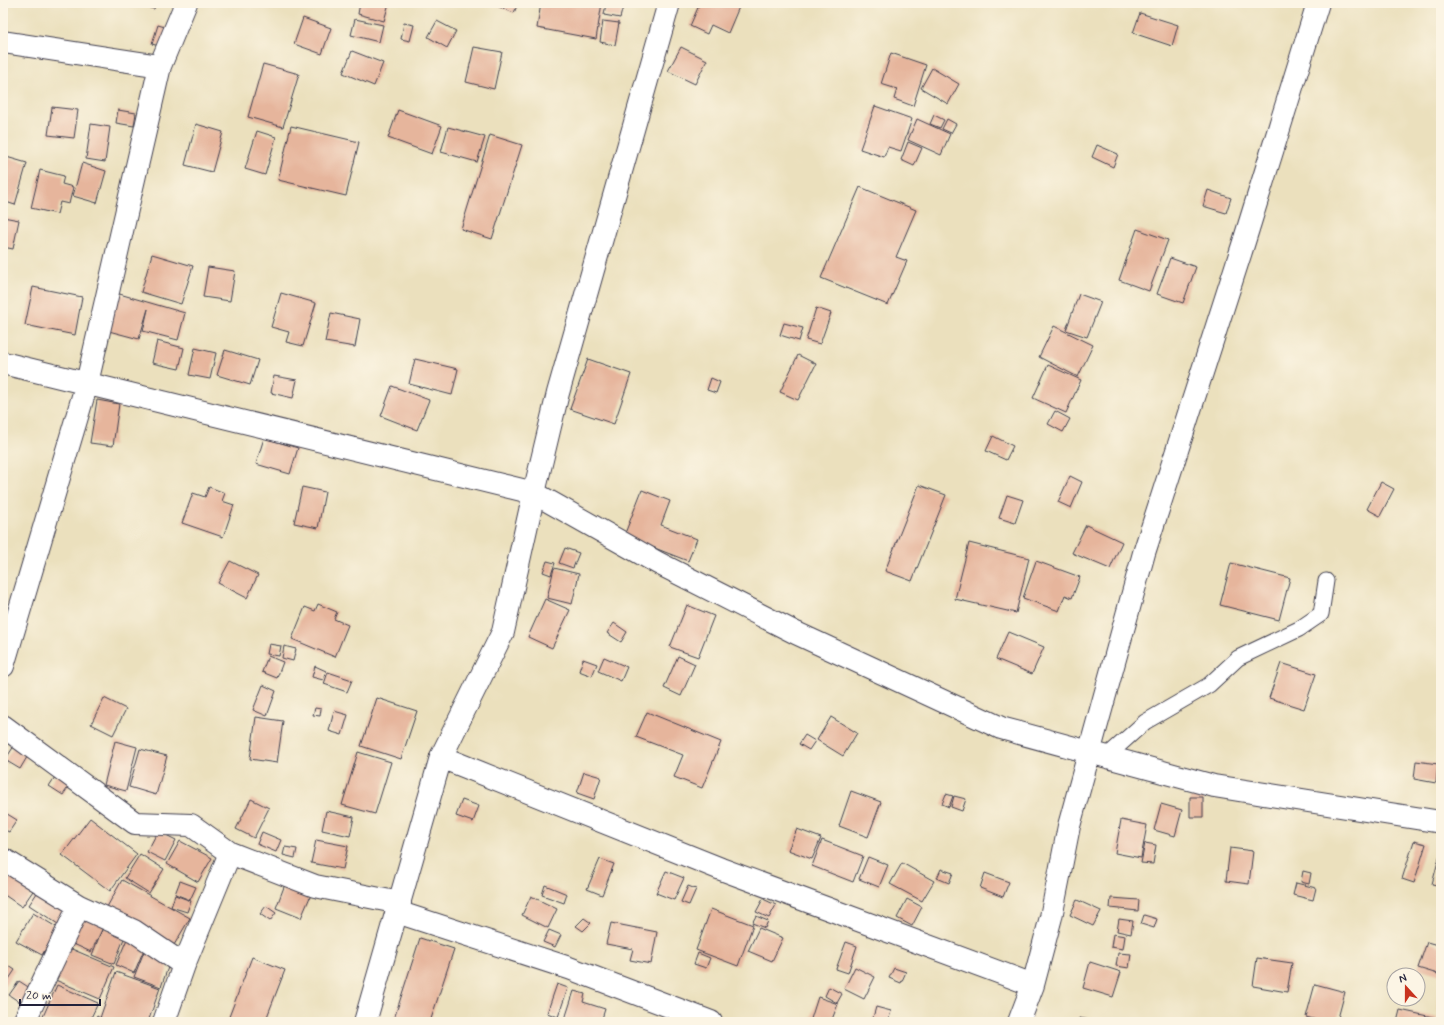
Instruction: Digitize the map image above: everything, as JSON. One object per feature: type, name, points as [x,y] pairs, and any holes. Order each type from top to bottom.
[{"type":"street","points":[[3,666],[87,383],[160,66],[186,3]]},
{"type":"street","points":[[365,1022],[399,908],[441,757],[503,632],[558,393],[669,3]]},
{"type":"street","points":[[1019,1022],[1033,985],[1051,917],[1069,826],[1098,755],[1144,553],[1241,253],[1318,3]]},
{"type":"street","points":[[3,42],[160,66]]},
{"type":"street","points":[[3,362],[534,493],[658,563],[817,643],[1001,728],[1214,786],[1441,822]]},
{"type":"street","points":[[3,726],[135,823],[191,825],[230,853],[315,886],[399,908],[569,968],[712,1022]]},
{"type":"street","points":[[441,757],[721,869],[1033,985]]},
{"type":"street","points":[[164,1022],[184,965],[230,853]]},
{"type":"street","points":[[3,859],[79,906],[134,931],[184,965]]},
{"type":"street","points":[[24,1022],[79,906]]},
{"type":"lane","points":[[1098,755],[1145,722],[1209,685],[1238,658],[1299,629],[1321,614],[1326,581]]},
{"type":"building","points":[[132,3],[155,3],[154,9]]},
{"type":"building","points":[[360,3],[389,3],[384,21],[358,14]]},
{"type":"building","points":[[490,3],[518,3],[514,13]]},
{"type":"building","points":[[541,3],[602,3],[596,39],[537,28]]},
{"type":"building","points":[[606,3],[624,3],[620,18],[604,15]]},
{"type":"building","points":[[700,3],[729,3],[739,7],[728,33],[711,25],[707,34],[690,26]]},
{"type":"building","points":[[1140,13],[1178,25],[1172,46],[1133,33]]},
{"type":"building","points":[[303,18],[331,28],[322,54],[294,44]]},
{"type":"building","points":[[355,19],[383,25],[379,42],[351,35]]},
{"type":"building","points":[[437,21],[456,31],[447,48],[428,37]]},
{"type":"building","points":[[603,21],[619,23],[615,45],[600,42]]},
{"type":"building","points":[[404,23],[414,25],[410,41],[401,39]]},
{"type":"building","points":[[158,25],[172,29],[166,48],[152,44]]},
{"type":"building","points":[[474,47],[502,52],[494,89],[466,82]]},
{"type":"building","points":[[681,47],[707,60],[695,84],[668,71]]},
{"type":"building","points":[[352,51],[383,63],[374,86],[343,73]]},
{"type":"building","points":[[891,53],[926,65],[913,106],[894,99],[897,89],[881,84]]},
{"type":"building","points":[[263,64],[299,74],[283,127],[248,117]]},
{"type":"building","points":[[932,68],[959,84],[948,104],[921,88]]},
{"type":"building","points":[[875,106],[912,119],[901,151],[888,147],[884,157],[860,149]]},
{"type":"building","points":[[52,107],[78,110],[74,138],[48,135]]},
{"type":"building","points":[[118,110],[136,113],[134,126],[116,123]]},
{"type":"building","points":[[398,110],[442,126],[432,154],[388,138]]},
{"type":"building","points":[[934,115],[944,120],[940,128],[930,124]]},
{"type":"building","points":[[917,119],[950,134],[941,155],[908,140]]},
{"type":"building","points":[[947,119],[956,124],[951,133],[942,129]]},
{"type":"building","points":[[91,124],[110,127],[105,162],[86,159]]},
{"type":"building","points":[[196,124],[223,132],[212,172],[185,165]]},
{"type":"building","points":[[291,126],[359,142],[346,196],[278,180]]},
{"type":"building","points":[[448,127],[485,137],[477,162],[441,152]]},
{"type":"building","points":[[257,131],[276,137],[265,175],[245,169]]},
{"type":"building","points":[[490,135],[522,145],[492,239],[461,229]]},
{"type":"building","points":[[908,142],[922,148],[914,166],[901,160]]},
{"type":"building","points":[[1097,145],[1118,154],[1113,167],[1092,157]]},
{"type":"building","points":[[3,156],[27,163],[15,205],[3,201]]},
{"type":"building","points":[[82,163],[106,171],[97,203],[73,196]]},
{"type":"building","points":[[40,170],[64,176],[62,184],[73,187],[69,204],[60,202],[57,214],[31,208]]},
{"type":"building","points":[[860,187],[916,210],[896,257],[907,261],[888,305],[821,278]]},
{"type":"building","points":[[1208,190],[1231,198],[1226,213],[1203,206]]},
{"type":"building","points":[[3,217],[19,220],[13,249],[3,247]]},
{"type":"building","points":[[1137,229],[1168,240],[1149,291],[1119,280]]},
{"type":"building","points":[[152,254],[193,266],[181,304],[141,292]]},
{"type":"building","points":[[1170,258],[1196,267],[1183,303],[1157,294]]},
{"type":"building","points":[[208,267],[235,271],[230,301],[203,297]]},
{"type":"building","points":[[33,287],[82,297],[75,335],[25,325]]},
{"type":"building","points":[[116,293],[185,313],[178,340],[143,331],[148,309],[139,339],[105,330]]},
{"type":"building","points":[[281,293],[316,303],[303,346],[286,342],[289,332],[271,327]]},
{"type":"building","points":[[1079,294],[1101,302],[1087,337],[1066,330]]},
{"type":"building","points":[[816,308],[831,313],[820,344],[806,340]]},
{"type":"building","points":[[331,313],[360,319],[355,347],[325,342]]},
{"type":"building","points":[[784,323],[803,328],[799,341],[780,335]]},
{"type":"building","points":[[1054,326],[1093,345],[1078,377],[1039,357]]},
{"type":"building","points":[[157,341],[184,348],[179,369],[152,363]]},
{"type":"building","points":[[195,348],[216,353],[210,379],[189,375]]},
{"type":"building","points":[[225,350],[258,360],[250,385],[217,375]]},
{"type":"building","points":[[798,355],[816,364],[798,400],[780,392]]},
{"type":"building","points":[[415,359],[458,369],[452,395],[409,384]]},
{"type":"building","points":[[588,359],[631,374],[614,424],[570,409]]},
{"type":"building","points":[[1048,365],[1081,380],[1066,413],[1033,398]]},
{"type":"building","points":[[274,376],[297,380],[293,398],[271,393]]},
{"type":"building","points":[[711,378],[720,382],[716,393],[707,390]]},
{"type":"building","points":[[392,386],[429,400],[417,430],[381,416]]},
{"type":"building","points":[[97,400],[119,404],[113,446],[90,443]]},
{"type":"building","points":[[1055,411],[1070,419],[1063,432],[1048,424]]},
{"type":"building","points":[[993,436],[1013,446],[1006,460],[986,451]]},
{"type":"building","points":[[264,438],[298,448],[290,474],[256,464]]},
{"type":"building","points":[[1070,476],[1082,482],[1071,508],[1058,502]]},
{"type":"building","points":[[1381,482],[1394,489],[1380,516],[1367,509]]},
{"type":"building","points":[[919,485],[946,495],[912,581],[885,571]]},
{"type":"building","points":[[209,487],[225,493],[222,501],[234,505],[223,537],[182,523],[193,493],[205,497]]},
{"type":"building","points":[[302,487],[325,492],[318,528],[294,523]]},
{"type":"building","points":[[642,490],[670,501],[661,525],[697,539],[688,561],[624,536]]},
{"type":"building","points":[[1007,495],[1023,500],[1015,523],[999,518]]},
{"type":"building","points":[[1086,525],[1122,542],[1110,569],[1072,553]]},
{"type":"building","points":[[969,543],[1029,558],[1016,613],[955,599]]},
{"type":"building","points":[[565,548],[579,553],[573,568],[559,563]]},
{"type":"building","points":[[230,561],[258,575],[247,598],[218,583]]},
{"type":"building","points":[[547,561],[555,563],[551,575],[543,572]]},
{"type":"building","points":[[1036,561],[1080,577],[1072,598],[1065,595],[1059,611],[1023,598]]},
{"type":"building","points":[[1231,563],[1290,578],[1279,620],[1220,605]]},
{"type":"building","points":[[554,568],[579,574],[572,604],[547,598]]},
{"type":"building","points":[[545,599],[570,610],[552,648],[528,637]]},
{"type":"building","points":[[318,604],[337,612],[334,619],[348,625],[335,657],[292,639],[305,607],[315,611]]},
{"type":"building","points":[[687,605],[714,616],[698,657],[670,647]]},
{"type":"building","points":[[614,623],[627,632],[621,642],[607,633]]},
{"type":"building","points":[[1008,632],[1044,647],[1032,674],[996,659]]},
{"type":"building","points":[[269,644],[281,646],[279,656],[267,654]]},
{"type":"building","points":[[284,646],[296,649],[293,661],[282,658]]},
{"type":"building","points":[[268,656],[283,662],[277,678],[262,672]]},
{"type":"building","points":[[678,656],[695,664],[681,696],[664,688]]},
{"type":"building","points":[[604,657],[627,667],[621,681],[598,671]]},
{"type":"building","points":[[583,659],[597,664],[592,676],[579,671]]},
{"type":"building","points":[[1281,663],[1316,674],[1304,709],[1269,698]]},
{"type":"building","points":[[315,666],[326,671],[323,680],[312,677]]},
{"type":"building","points":[[328,672],[352,680],[347,692],[324,684]]},
{"type":"building","points":[[263,685],[276,691],[267,716],[253,710]]},
{"type":"building","points":[[104,698],[126,709],[113,735],[91,724]]},
{"type":"building","points":[[377,698],[417,711],[401,759],[361,746]]},
{"type":"building","points":[[315,708],[321,709],[320,716],[313,715]]},
{"type":"building","points":[[334,711],[348,715],[342,735],[329,731]]},
{"type":"building","points":[[647,712],[721,742],[702,788],[674,777],[683,755],[636,737]]},
{"type":"building","points":[[256,717],[283,721],[277,763],[250,759]]},
{"type":"building","points":[[831,717],[857,733],[843,756],[817,740]]},
{"type":"building","points":[[805,735],[815,741],[809,750],[799,744]]},
{"type":"building","points":[[115,741],[137,747],[126,791],[104,785]]},
{"type":"building","points":[[16,743],[30,752],[20,769],[5,760]]},
{"type":"building","points":[[140,749],[167,756],[156,795],[129,787]]},
{"type":"building","points":[[358,752],[391,762],[375,814],[342,805]]},
{"type":"building","points":[[1416,761],[1438,764],[1436,783],[1414,779]]},
{"type":"building","points":[[59,771],[73,780],[63,795],[49,786]]},
{"type":"building","points":[[584,772],[601,777],[594,799],[577,793]]},
{"type":"building","points":[[851,791],[881,802],[868,837],[839,826]]},
{"type":"building","points":[[946,794],[953,796],[949,807],[942,804]]},
{"type":"building","points":[[954,796],[966,799],[962,811],[951,807]]},
{"type":"building","points":[[1190,797],[1203,797],[1203,817],[1190,817]]},
{"type":"building","points":[[251,799],[269,808],[254,838],[236,829]]},
{"type":"building","points":[[462,800],[479,806],[473,822],[456,816]]},
{"type":"building","points":[[1161,804],[1182,810],[1175,836],[1154,830]]},
{"type":"building","points":[[326,811],[354,817],[350,836],[322,830]]},
{"type":"building","points":[[4,812],[17,820],[9,832],[3,829]]},
{"type":"building","points":[[90,818],[137,854],[110,891],[62,855]]},
{"type":"building","points":[[1121,820],[1147,825],[1141,858],[1115,853]]},
{"type":"building","points":[[797,829],[821,838],[812,859],[788,850]]},
{"type":"building","points":[[158,831],[176,840],[165,861],[147,852]]},
{"type":"building","points":[[262,832],[281,840],[276,852],[257,844]]},
{"type":"building","points":[[316,840],[348,846],[343,869],[311,863]]},
{"type":"building","points":[[822,840],[863,856],[853,882],[812,866]]},
{"type":"building","points":[[180,841],[212,858],[198,882],[167,864]]},
{"type":"building","points":[[1414,841],[1426,844],[1414,883],[1402,879]]},
{"type":"building","points":[[1145,843],[1156,845],[1153,864],[1141,863]]},
{"type":"building","points":[[285,847],[297,849],[295,858],[283,855]]},
{"type":"building","points":[[1230,848],[1253,851],[1249,884],[1226,881]]},
{"type":"building","points":[[1441,850],[1441,886],[1432,884]]},
{"type":"building","points":[[140,854],[164,869],[149,893],[125,878]]},
{"type":"building","points":[[868,857],[888,865],[879,887],[859,879]]},
{"type":"building","points":[[600,859],[614,864],[602,895],[587,889]]},
{"type":"building","points":[[3,861],[37,885],[22,907],[3,894]]},
{"type":"building","points":[[902,863],[934,881],[922,901],[890,884]]},
{"type":"building","points":[[941,869],[953,873],[949,883],[937,878]]},
{"type":"building","points":[[666,871],[684,878],[674,900],[656,893]]},
{"type":"building","points":[[1303,871],[1311,873],[1309,884],[1301,882]]},
{"type":"building","points":[[985,873],[1009,882],[1003,897],[980,888]]},
{"type":"building","points":[[287,879],[313,890],[301,918],[276,908]]},
{"type":"building","points":[[122,880],[190,918],[174,945],[107,907]]},
{"type":"building","points":[[180,881],[196,887],[190,900],[175,894]]},
{"type":"building","points":[[1296,883],[1316,888],[1313,900],[1293,895]]},
{"type":"building","points":[[43,884],[72,903],[58,924],[29,905]]},
{"type":"building","points":[[545,885],[567,894],[564,903],[542,895]]},
{"type":"building","points":[[688,886],[696,889],[689,905],[681,902]]},
{"type":"building","points":[[175,895],[191,901],[187,912],[171,907]]},
{"type":"building","points":[[531,896],[557,909],[548,928],[522,915]]},
{"type":"building","points":[[1111,898],[1139,900],[1138,911],[1110,908]]},
{"type":"building","points":[[763,899],[776,905],[769,918],[756,912]]},
{"type":"building","points":[[907,899],[922,907],[912,926],[897,918]]},
{"type":"building","points":[[1077,900],[1101,911],[1093,926],[1070,915]]},
{"type":"building","points":[[266,906],[276,913],[270,921],[260,914]]},
{"type":"building","points":[[711,909],[753,925],[738,966],[696,950]]},
{"type":"building","points":[[82,910],[106,922],[91,952],[67,941]]},
{"type":"building","points":[[33,913],[58,928],[42,955],[16,941]]},
{"type":"building","points":[[1144,915],[1157,919],[1154,928],[1141,924]]},
{"type":"building","points":[[756,916],[768,921],[765,928],[752,923]]},
{"type":"building","points":[[584,918],[591,923],[583,931],[576,926]]},
{"type":"building","points":[[1119,919],[1133,921],[1131,934],[1117,931]]},
{"type":"building","points":[[611,923],[657,932],[651,964],[630,960],[633,949],[606,944]]},
{"type":"building","points":[[103,927],[125,936],[114,964],[92,955]]},
{"type":"building","points":[[759,928],[783,938],[772,961],[748,951]]},
{"type":"building","points":[[549,930],[561,935],[555,947],[543,942]]},
{"type":"building","points":[[1113,934],[1125,936],[1123,949],[1111,947]]},
{"type":"building","points":[[420,938],[454,949],[430,1022],[393,1022]]},
{"type":"building","points":[[127,939],[145,947],[134,973],[116,965]]},
{"type":"building","points":[[846,942],[857,946],[848,973],[836,969]]},
{"type":"building","points":[[1427,942],[1441,946],[1441,975],[1426,970],[1426,967],[1418,967]]},
{"type":"building","points":[[67,947],[114,967],[100,999],[53,979]]},
{"type":"building","points":[[145,949],[171,959],[161,987],[134,977]]},
{"type":"building","points":[[698,953],[710,958],[706,968],[694,964]]},
{"type":"building","points":[[1118,953],[1131,954],[1129,968],[1116,966]]},
{"type":"building","points":[[252,957],[285,970],[265,1022],[227,1022]]},
{"type":"building","points":[[1257,958],[1292,963],[1287,992],[1253,986]]},
{"type":"building","points":[[3,962],[15,970],[3,988]]},
{"type":"building","points":[[1090,962],[1121,972],[1113,997],[1083,988]]},
{"type":"building","points":[[855,967],[875,977],[864,999],[844,989]]},
{"type":"building","points":[[894,968],[906,972],[901,983],[889,978]]},
{"type":"building","points":[[116,972],[160,988],[148,1022],[113,1022],[101,1018],[109,1022],[94,1022],[97,1016],[100,1018]]},
{"type":"building","points":[[19,981],[33,990],[24,1005],[9,995]]},
{"type":"building","points":[[557,984],[568,988],[558,1017],[547,1013]]},
{"type":"building","points":[[1315,984],[1345,992],[1337,1022],[1324,1022],[1306,1017]]},
{"type":"building","points":[[57,985],[98,1003],[89,1022],[41,1021]]},
{"type":"building","points":[[829,987],[842,994],[837,1003],[825,996]]},
{"type":"building","points":[[1439,987],[1441,987],[1441,1010],[1438,1010]]},
{"type":"building","points":[[574,991],[585,994],[583,1002],[605,1009],[601,1022],[564,1022]]},
{"type":"building","points":[[818,997],[838,1004],[831,1022],[810,1022]]},
{"type":"building","points":[[876,1007],[891,1011],[888,1022],[872,1021]]},
{"type":"building","points":[[1400,1010],[1437,1018],[1436,1022],[1397,1022]]},
{"type":"building","points":[[1079,1018],[1096,1021],[1096,1022],[1078,1022]]}]
